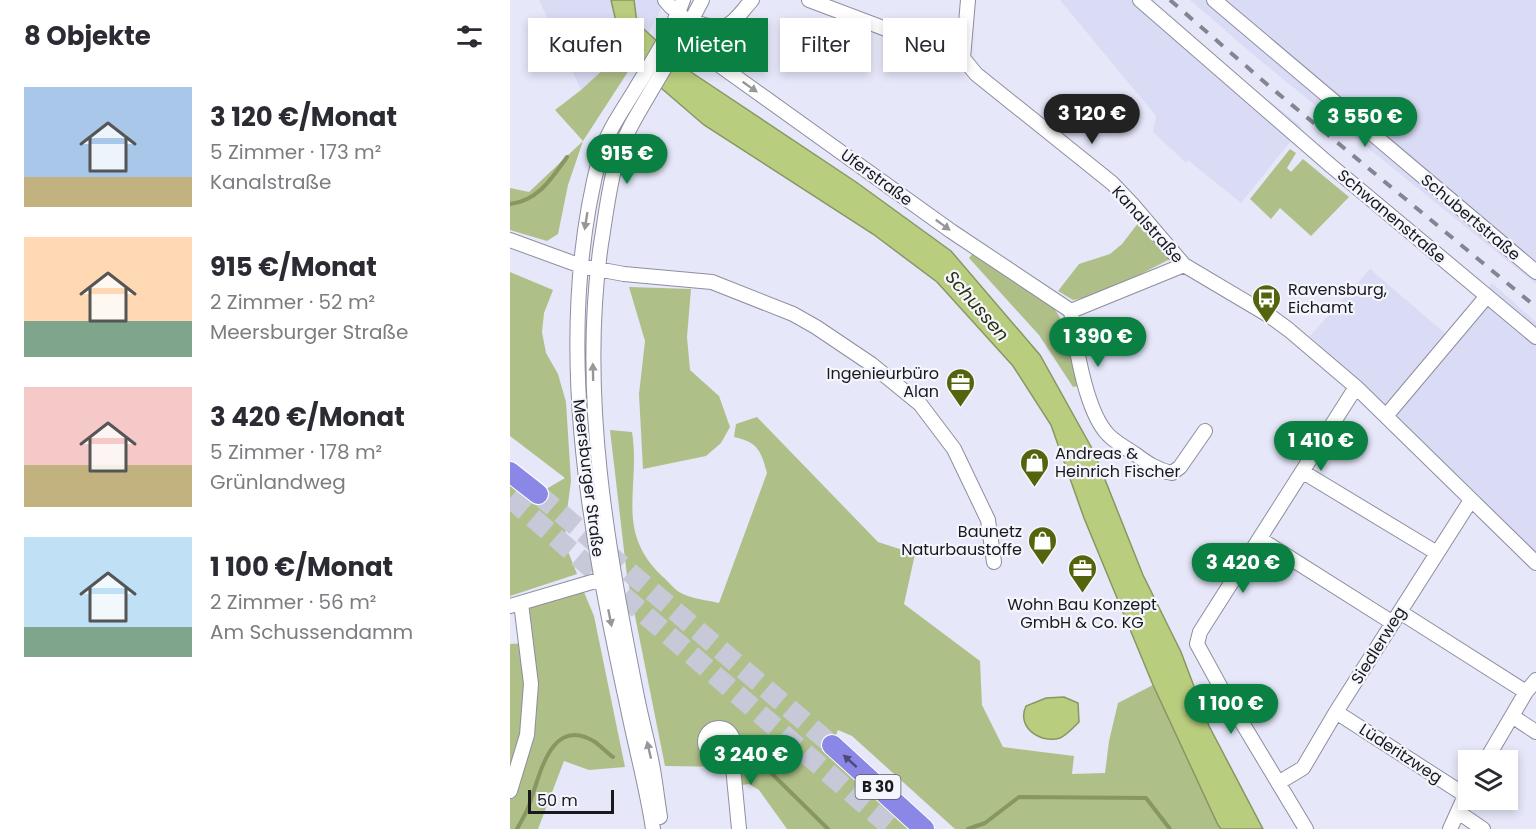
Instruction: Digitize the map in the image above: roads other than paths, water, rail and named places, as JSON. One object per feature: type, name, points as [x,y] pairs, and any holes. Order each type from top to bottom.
[{"type":"highway","points":[[510,472],[538,494]]},
{"type":"highway","name":"B 30","points":[[832,745],[924,829]]},
{"type":"street","points":[[665,0],[678,14],[685,18]]},
{"type":"street","name":"Meersburger Straße","points":[[662,829],[652,760],[585,470],[578,394],[578,304],[589,205],[601,153],[616,118],[636,89],[664,40],[683,0]]},
{"type":"street","name":"Meersburger Straße","points":[[693,18],[702,0]]},
{"type":"street","points":[[735,18],[752,0]]},
{"type":"street","points":[[809,0],[883,28]]},
{"type":"street","points":[[966,18],[968,0]]},
{"type":"street","name":"Schwanenstraße","points":[[1140,0],[1305,143],[1536,337]]},
{"type":"street","name":"Schubertstraße","points":[[1214,0],[1536,272]]},
{"type":"street","name":"Kanalstraße","points":[[967,63],[976,74],[1112,183],[1184,265],[1280,323],[1356,387],[1536,563]]},
{"type":"street","name":"Meersburger Straße","points":[[653,829],[608,577],[593,407],[592,349],[598,270],[610,189],[618,155],[630,125],[662,72]]},
{"type":"street","name":"Uferstraße","points":[[729,72],[951,231],[1071,311]]},
{"type":"street","points":[[510,240],[598,270],[711,282],[792,314],[871,364],[921,404],[954,449],[988,520],[994,562]]},
{"type":"street","points":[[1184,265],[1071,311],[1088,396],[1105,431],[1149,464],[1172,473],[1180,467],[1205,431]]},
{"type":"street","points":[[1386,416],[1487,296]]},
{"type":"street","points":[[1306,829],[1197,644],[1200,633],[1356,387]]},
{"type":"street","points":[[1303,472],[1437,553]]},
{"type":"street","name":"Siedlerweg","points":[[1278,783],[1303,768],[1471,500]]},
{"type":"street","points":[[1260,539],[1526,692]]},
{"type":"street","points":[[510,792],[527,735],[531,684],[515,604],[608,577]]},
{"type":"street","points":[[1492,750],[1526,692],[1536,680]]},
{"type":"street","name":"Lüderitzweg","points":[[1336,712],[1458,787]]},
{"type":"street","points":[[1512,717],[1536,732]]},
{"type":"street","points":[[726,754],[733,767],[739,829]]},
{"type":"street","points":[[1450,829],[1458,812],[1483,829]]},
{"type":"water","points":[[611,0],[634,0],[636,18],[615,18]]},
{"type":"water","name":"Schussen","points":[[644,29],[656,40],[656,72],[691,72],[856,182],[951,251],[1040,355],[1094,452],[1143,575],[1181,652],[1209,726],[1263,829],[1221,829],[1218,825],[1153,685],[1084,518],[1051,425],[1013,366],[937,282],[873,234],[704,125],[643,72]]},
{"type":"water","points":[[1064,697],[1078,703],[1079,722],[1068,733],[1060,738],[1045,738],[1038,736],[1027,727],[1024,721],[1026,706],[1046,698]]},
{"type":"waterway","points":[[510,204],[520,202],[536,193],[550,180],[567,157]]},
{"type":"waterway","points":[[517,829],[528,808],[548,754],[556,743],[567,736],[579,735],[595,742],[613,757]]},
{"type":"waterway","points":[[755,757],[828,829]]},
{"type":"waterway","points":[[968,829],[985,823],[1019,797],[1146,798],[1170,829]]},
{"type":"tunnel","points":[[538,494],[832,745]]},
{"type":"tunnel","points":[[510,498],[893,829]]},
{"type":"railway","points":[[1170,0],[1269,86],[1536,307]]},
{"type":"place","name":"Ravensburg, Eichamt","points":[[1267,324]]},
{"type":"place","name":"Ingenieurbüro Alan","points":[[960,408]]},
{"type":"place","name":"Andreas & Heinrich Fischer","points":[[1034,488]]},
{"type":"place","name":"Baunetz Naturbaustoffe","points":[[1043,566]]},
{"type":"place","name":"Wohn Bau Konzept GmbH & Co. KG","points":[[1082,594]]}]
